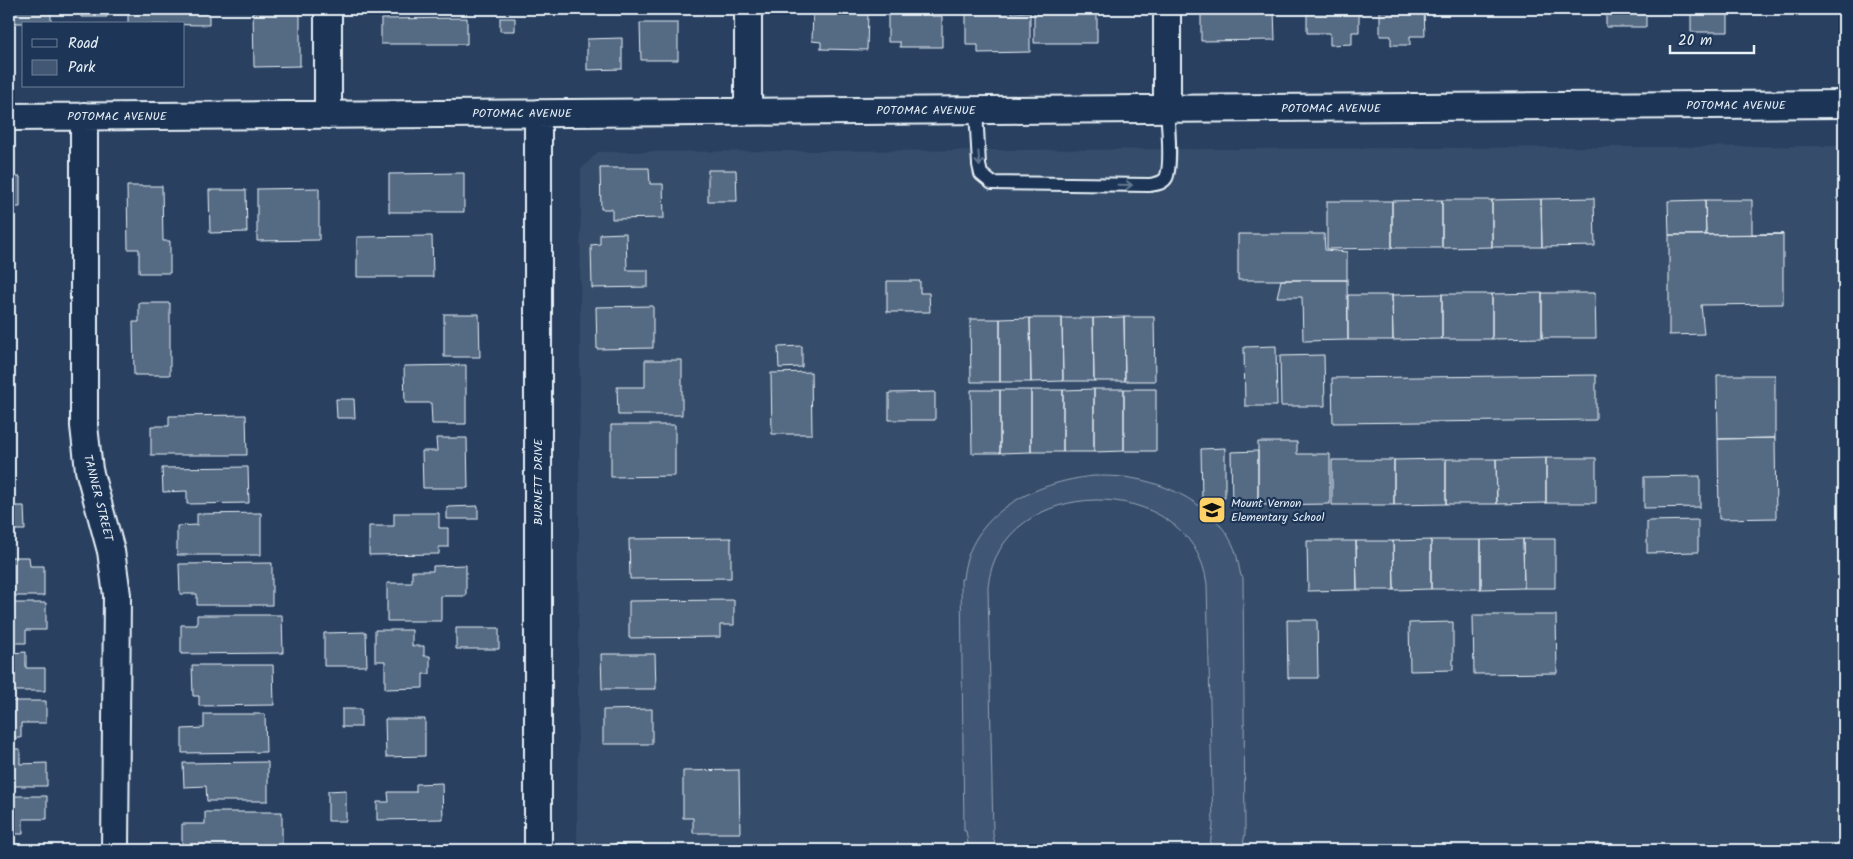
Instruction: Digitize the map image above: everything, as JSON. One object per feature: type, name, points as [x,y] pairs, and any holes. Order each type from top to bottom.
[{"type":"street","points":[[328,9],[328,115]]},
{"type":"street","points":[[748,9],[748,111]]},
{"type":"street","points":[[1167,9],[1167,109]]},
{"type":"street","name":"POTOMAC AVENUE","points":[[9,117],[1844,104]]},
{"type":"street","name":"BURNETT DRIVE","points":[[538,113],[538,850]]},
{"type":"street","name":"TANNER STREET","points":[[84,116],[84,426],[89,470],[111,551],[117,595],[116,850]]},
{"type":"lane","points":[[976,110],[979,165],[982,174],[992,183],[1148,185],[1161,183],[1167,177],[1169,162],[1167,109]]},
{"type":"shaded area","name":"Mount Vernon Elementary School","points":[[1844,146],[1844,850],[577,850],[581,169],[598,152]]},
{"type":"green space","points":[[1094,476],[1120,477],[1151,482],[1181,494],[1194,502],[1219,523],[1235,550],[1241,576],[1243,577],[1245,834],[1242,850],[1209,850],[1213,826],[1207,584],[1194,547],[1168,520],[1134,505],[1096,500],[1058,506],[1025,522],[1000,549],[988,587],[993,834],[996,850],[969,850],[966,831],[964,831],[961,579],[963,579],[968,556],[978,536],[992,519],[1009,505],[1049,485]]},
{"type":"building","points":[[9,9],[51,9],[51,22],[9,23]]},
{"type":"building","points":[[81,9],[107,9],[107,17],[81,17]]},
{"type":"building","points":[[128,9],[209,9],[209,25],[185,25],[185,22],[128,22]]},
{"type":"building","points":[[253,9],[300,9],[300,66],[254,67]]},
{"type":"building","points":[[462,9],[512,9],[512,11],[462,12]]},
{"type":"building","points":[[813,9],[855,9],[855,12],[868,12],[867,50],[821,49],[821,42],[812,41]]},
{"type":"building","points":[[888,9],[932,9],[932,16],[942,16],[942,47],[900,47],[900,42],[888,42]]},
{"type":"building","points":[[966,9],[1012,9],[1012,13],[1030,12],[1030,52],[978,53],[978,45],[966,45]]},
{"type":"building","points":[[1034,9],[1097,9],[1097,43],[1034,43]]},
{"type":"building","points":[[1201,9],[1274,9],[1275,40],[1201,41]]},
{"type":"building","points":[[1307,9],[1359,9],[1359,32],[1352,32],[1352,44],[1330,45],[1330,33],[1307,33]]},
{"type":"building","points":[[1380,9],[1424,9],[1425,36],[1410,36],[1410,45],[1391,45],[1391,36],[1380,36]]},
{"type":"building","points":[[1606,9],[1646,9],[1646,27],[1606,27]]},
{"type":"building","points":[[1691,9],[1728,9],[1728,32],[1691,32]]},
{"type":"building","points":[[467,18],[467,44],[381,44],[381,19]]},
{"type":"building","points":[[500,18],[515,18],[515,31],[500,31]]},
{"type":"building","points":[[640,23],[678,23],[678,60],[641,60]]},
{"type":"building","points":[[622,38],[622,69],[587,70],[587,39]]},
{"type":"building","points":[[600,168],[649,168],[650,184],[663,184],[664,218],[612,219],[612,209],[601,209]]},
{"type":"building","points":[[708,170],[736,170],[737,201],[708,201]]},
{"type":"building","points":[[464,173],[464,212],[389,212],[389,174]]},
{"type":"building","points":[[9,177],[20,177],[20,207],[9,207]]},
{"type":"building","points":[[127,186],[162,186],[163,241],[170,241],[170,273],[139,273],[139,249],[128,249]]},
{"type":"building","points":[[319,188],[319,240],[257,241],[257,189]]},
{"type":"building","points":[[209,190],[246,190],[247,232],[210,233]]},
{"type":"building","points":[[1594,198],[1595,246],[1542,247],[1541,199]]},
{"type":"building","points":[[1541,199],[1542,247],[1492,247],[1492,200]]},
{"type":"building","points":[[1442,200],[1492,200],[1492,247],[1442,248]]},
{"type":"building","points":[[1442,200],[1442,248],[1392,248],[1392,201]]},
{"type":"building","points":[[1705,200],[1706,235],[1669,235],[1668,201]]},
{"type":"building","points":[[1705,200],[1752,200],[1752,234],[1783,234],[1706,235]]},
{"type":"building","points":[[1327,201],[1392,201],[1392,248],[1327,249]]},
{"type":"building","points":[[9,216],[12,216],[12,243],[9,243]]},
{"type":"building","points":[[626,233],[627,270],[648,270],[648,287],[592,288],[591,245],[600,244],[600,234]]},
{"type":"building","points":[[1238,234],[1324,234],[1325,250],[1347,252],[1347,280],[1238,280]]},
{"type":"building","points":[[1783,234],[1783,304],[1701,305],[1704,334],[1669,335],[1669,235]]},
{"type":"building","points":[[432,236],[433,277],[357,277],[357,237]]},
{"type":"building","points":[[9,279],[12,279],[12,301],[9,302]]},
{"type":"building","points":[[1281,280],[1347,280],[1348,340],[1303,341],[1302,297],[1277,297]]},
{"type":"building","points":[[887,281],[920,281],[920,293],[929,293],[930,312],[887,312]]},
{"type":"building","points":[[1542,293],[1542,338],[1492,339],[1492,294]]},
{"type":"building","points":[[1542,293],[1595,293],[1596,338],[1542,338]]},
{"type":"building","points":[[1442,294],[1442,339],[1393,340],[1392,295]]},
{"type":"building","points":[[1442,294],[1492,294],[1492,339],[1442,339]]},
{"type":"building","points":[[1348,295],[1392,295],[1393,340],[1348,340]]},
{"type":"building","points":[[139,303],[170,303],[170,375],[134,375],[133,322],[139,322]]},
{"type":"building","points":[[653,306],[653,348],[597,349],[596,307]]},
{"type":"building","points":[[444,314],[479,314],[480,357],[444,357]]},
{"type":"building","points":[[1124,317],[1125,381],[1094,381],[1093,318]]},
{"type":"building","points":[[1124,317],[1154,317],[1155,381],[1125,381]]},
{"type":"building","points":[[1030,318],[1062,318],[1063,381],[1031,382]]},
{"type":"building","points":[[1030,318],[1031,382],[1000,382],[1000,319]]},
{"type":"building","points":[[1062,318],[1093,318],[1094,381],[1063,381]]},
{"type":"building","points":[[970,319],[1000,319],[1000,382],[971,382]]},
{"type":"building","points":[[802,346],[802,367],[779,368],[778,347]]},
{"type":"building","points":[[1276,346],[1277,406],[1245,406],[1244,347]]},
{"type":"building","points":[[1324,355],[1325,406],[1281,406],[1280,356]]},
{"type":"building","points":[[645,360],[682,360],[682,415],[618,415],[617,387],[645,387]]},
{"type":"building","points":[[466,365],[466,424],[432,424],[431,403],[405,403],[404,366]]},
{"type":"building","points":[[811,372],[812,434],[772,434],[771,373]]},
{"type":"building","points":[[1596,375],[1596,420],[1333,423],[1332,378]]},
{"type":"building","points":[[1717,375],[1775,375],[1775,438],[1718,439]]},
{"type":"building","points":[[9,378],[11,378],[11,396],[9,396]]},
{"type":"building","points":[[1094,389],[1094,452],[1063,452],[1063,390]]},
{"type":"building","points":[[1094,389],[1124,389],[1124,451],[1094,452]]},
{"type":"building","points":[[1124,389],[1156,389],[1156,451],[1124,451]]},
{"type":"building","points":[[971,390],[1000,390],[1000,453],[972,453]]},
{"type":"building","points":[[1000,390],[1031,390],[1031,452],[1000,453]]},
{"type":"building","points":[[1031,390],[1063,390],[1063,452],[1031,452]]},
{"type":"building","points":[[935,392],[935,420],[889,420],[889,393]]},
{"type":"building","points":[[336,399],[354,399],[355,418],[337,418]]},
{"type":"building","points":[[10,410],[10,433],[9,433]]},
{"type":"building","points":[[246,415],[247,455],[151,455],[151,426],[169,426],[169,416]]},
{"type":"building","points":[[611,425],[675,425],[675,476],[611,477]]},
{"type":"building","points":[[436,438],[467,438],[468,488],[423,488],[422,451],[437,451]]},
{"type":"building","points":[[1775,438],[1776,518],[1719,519],[1718,439]]},
{"type":"building","points":[[1258,442],[1297,442],[1297,454],[1330,454],[1330,504],[1258,505]]},
{"type":"building","points":[[1225,448],[1225,498],[1202,498],[1201,449]]},
{"type":"building","points":[[1258,451],[1258,505],[1232,505],[1231,452]]},
{"type":"building","points":[[1546,458],[1596,458],[1596,503],[1546,503]]},
{"type":"building","points":[[1546,458],[1546,503],[1497,504],[1496,459]]},
{"type":"building","points":[[1446,459],[1496,459],[1497,504],[1446,504]]},
{"type":"building","points":[[1446,459],[1446,504],[1394,505],[1394,460]]},
{"type":"building","points":[[1332,460],[1394,460],[1394,505],[1332,505]]},
{"type":"building","points":[[248,467],[249,503],[187,504],[187,491],[163,492],[162,468]]},
{"type":"building","points":[[9,474],[11,474],[11,497],[9,497]]},
{"type":"building","points":[[1700,476],[1700,507],[1644,508],[1644,477]]},
{"type":"building","points":[[9,506],[24,506],[25,530],[9,530]]},
{"type":"building","points":[[478,506],[478,519],[447,519],[447,507]]},
{"type":"building","points":[[261,513],[261,555],[177,555],[177,526],[197,525],[197,514]]},
{"type":"building","points":[[394,513],[439,513],[439,528],[448,528],[448,547],[439,547],[439,554],[369,555],[369,526],[394,526]]},
{"type":"building","points":[[1698,520],[1698,552],[1647,553],[1647,521]]},
{"type":"building","points":[[731,538],[731,578],[630,579],[629,539]]},
{"type":"building","points":[[1523,539],[1524,588],[1481,589],[1481,540]]},
{"type":"building","points":[[1523,539],[1555,539],[1555,588],[1524,588]]},
{"type":"building","points":[[1431,540],[1481,540],[1481,589],[1431,589]]},
{"type":"building","points":[[1431,540],[1431,589],[1394,590],[1393,541]]},
{"type":"building","points":[[1307,541],[1356,541],[1357,590],[1308,591]]},
{"type":"building","points":[[1356,541],[1393,541],[1394,590],[1357,590]]},
{"type":"building","points":[[9,557],[29,557],[30,566],[44,566],[44,596],[9,596]]},
{"type":"building","points":[[272,563],[272,605],[197,605],[197,594],[180,594],[179,564]]},
{"type":"building","points":[[466,565],[466,596],[441,596],[441,621],[387,621],[387,583],[412,583],[412,571],[433,571],[433,566]]},
{"type":"building","points":[[734,600],[734,625],[720,625],[720,637],[629,638],[629,601]]},
{"type":"building","points":[[9,603],[46,603],[46,630],[26,630],[26,643],[9,643]]},
{"type":"building","points":[[197,615],[282,615],[283,653],[181,654],[181,625],[197,625]]},
{"type":"building","points":[[1473,615],[1556,615],[1557,673],[1474,674]]},
{"type":"building","points":[[1287,620],[1317,620],[1318,678],[1288,678]]},
{"type":"building","points":[[1453,622],[1453,670],[1410,671],[1409,623]]},
{"type":"building","points":[[456,628],[499,628],[499,649],[456,649]]},
{"type":"building","points":[[375,630],[412,630],[412,646],[424,646],[424,656],[430,656],[430,674],[423,674],[423,688],[385,689],[385,661],[375,661]]},
{"type":"building","points":[[366,632],[367,666],[324,666],[324,633]]},
{"type":"building","points":[[26,652],[26,668],[45,668],[45,691],[9,691],[9,653]]},
{"type":"building","points":[[601,654],[655,654],[656,689],[602,689]]},
{"type":"building","points":[[192,665],[273,665],[274,705],[199,706],[199,696],[193,696]]},
{"type":"building","points":[[9,701],[46,701],[46,723],[21,723],[21,738],[9,738]]},
{"type":"building","points":[[342,709],[361,709],[361,727],[342,727]]},
{"type":"building","points":[[652,709],[652,744],[603,744],[603,710]]},
{"type":"building","points":[[204,714],[265,714],[266,752],[182,753],[182,729],[204,728]]},
{"type":"building","points":[[385,719],[425,719],[425,756],[386,757]]},
{"type":"building","points":[[9,749],[20,749],[20,764],[47,763],[47,786],[9,786]]},
{"type":"building","points":[[268,762],[268,801],[207,801],[206,786],[184,787],[183,763]]},
{"type":"building","points":[[739,770],[740,833],[693,833],[693,818],[683,818],[683,771]]},
{"type":"building","points":[[442,783],[443,819],[377,820],[377,802],[389,802],[388,792],[416,792],[416,784]]},
{"type":"building","points":[[346,790],[346,821],[328,821],[328,791]]},
{"type":"building","points":[[9,796],[47,796],[47,819],[23,819],[23,834],[9,834]]},
{"type":"building","points":[[205,812],[282,812],[282,850],[182,850],[182,824],[205,824]]},
{"type":"building","points":[[614,844],[645,844],[645,850],[614,850]]},
{"type":"building","points":[[9,845],[23,845],[24,850],[9,850]]},
{"type":"building","points":[[452,846],[452,850],[416,850],[416,847]]},
{"type":"place","name":"Mount Vernon Elementary School","points":[[1212,510]]}]
